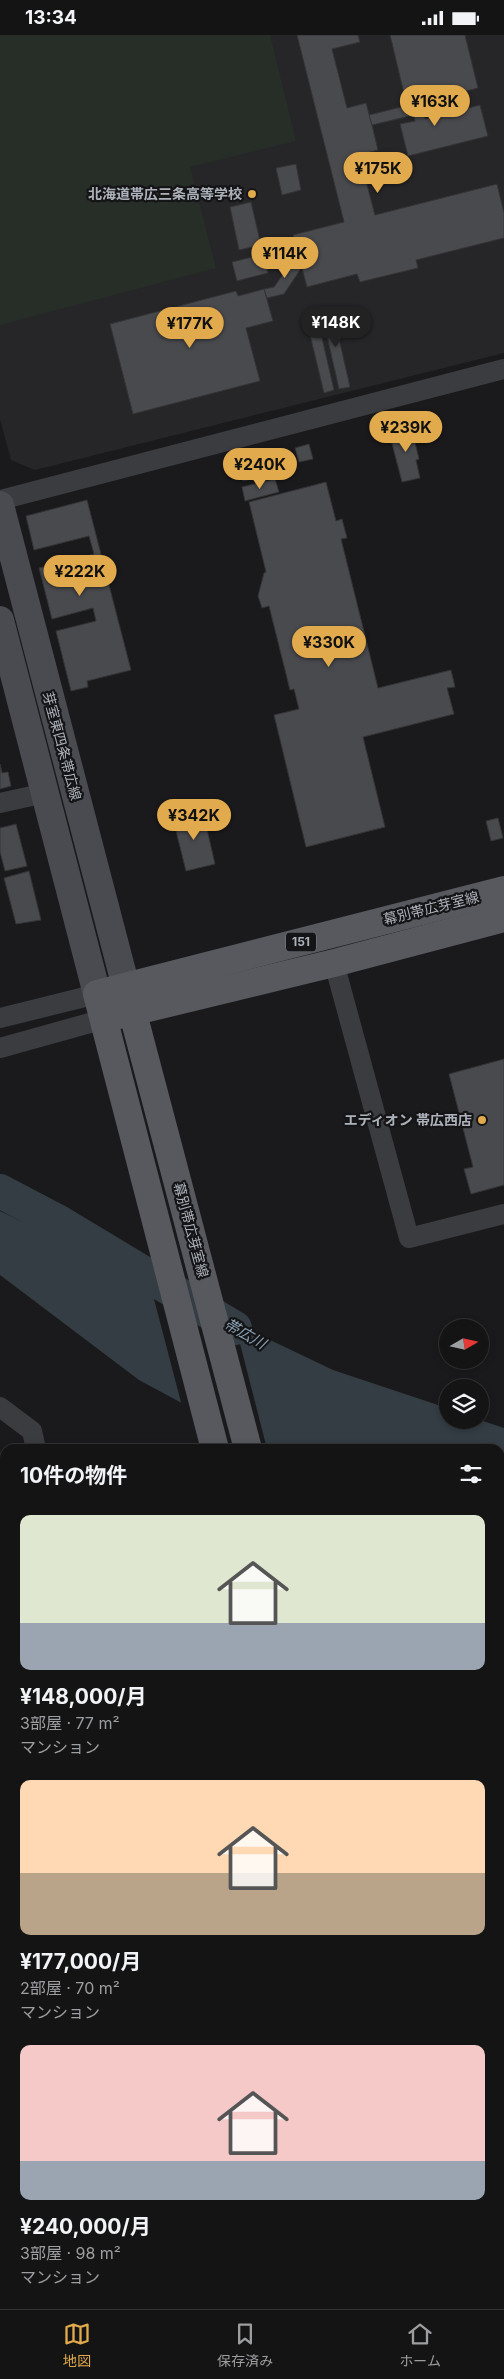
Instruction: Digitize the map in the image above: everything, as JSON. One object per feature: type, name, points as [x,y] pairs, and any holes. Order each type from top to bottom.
[{"type":"main road","name":"芽室東四条帯広線","points":[[0,505],[129,999]]},
{"type":"main road","name":"芽室東四条帯広線","points":[[0,620],[100,1007]]},
{"type":"main road","name":"幕別帯広芽室線","points":[[100,1007],[504,890]]},
{"type":"main road","name":"幕別帯広芽室線","points":[[129,999],[334,963],[504,918]]},
{"type":"main road","name":"幕別帯広芽室線","points":[[129,999],[247,1444]]},
{"type":"main road","points":[[100,1007],[213,1444]]},
{"type":"street","points":[[0,500],[504,369]]},
{"type":"street","points":[[0,803],[45,793]]},
{"type":"street","points":[[334,963],[409,1238],[504,1214]]},
{"type":"street","points":[[0,1018],[100,1007]]},
{"type":"street","points":[[0,1048],[100,1007]]},
{"type":"street","points":[[0,1407],[32,1431],[35,1444]]},
{"type":"shaded area","name":"北海道帯広三条高等学校","points":[[0,35],[504,35],[504,353],[35,470],[11,460],[0,419]]},
{"type":"shaded area","points":[[0,35],[270,35],[296,141],[190,167],[216,268],[0,325]]},
{"type":"water","points":[[0,1211],[333,1370],[439,1405],[439,1429],[489,1429],[489,1423],[504,1428],[504,1444],[258,1444],[139,1380],[0,1275]]},
{"type":"pier","points":[[149,1280],[234,1320],[266,1444],[253,1444],[182,1406]]},
{"type":"building","points":[[297,35],[358,35],[360,42],[332,49],[347,108],[366,103],[372,125],[378,150],[359,155],[375,215],[497,184],[504,213],[504,238],[416,260],[418,268],[360,282],[357,274],[307,287],[293,235],[344,222]]},
{"type":"building","points":[[390,35],[465,35],[478,88],[407,106]]},
{"type":"building","points":[[421,102],[425,119],[480,105],[488,136],[408,156],[400,124],[415,121],[414,115],[372,125],[369,115]]},
{"type":"building","points":[[296,164],[301,190],[282,195],[276,168]]},
{"type":"building","points":[[251,202],[261,245],[239,250],[230,207]]},
{"type":"building","points":[[264,254],[268,273],[237,281],[232,262]]},
{"type":"building","points":[[299,256],[302,267],[284,294],[267,298],[264,289],[274,287],[295,257]]},
{"type":"building","points":[[264,289],[273,321],[246,328],[260,381],[133,414],[110,324],[236,291],[238,296]]},
{"type":"building","points":[[332,307],[350,387],[339,389],[321,309]]},
{"type":"building","points":[[316,312],[334,390],[324,393],[305,314]]},
{"type":"building","points":[[411,426],[419,459],[416,460],[420,478],[402,482],[389,432]]},
{"type":"building","points":[[309,444],[313,459],[299,462],[295,448]]},
{"type":"building","points":[[276,454],[280,473],[243,481],[239,463]]},
{"type":"building","points":[[275,479],[279,492],[245,501],[242,487]]},
{"type":"building","points":[[326,482],[336,521],[342,519],[347,538],[341,539],[378,688],[451,670],[455,687],[447,688],[454,714],[363,737],[385,827],[306,847],[274,715],[299,709],[294,689],[290,690],[269,606],[262,608],[258,596],[264,573],[266,572],[249,502]]},
{"type":"building","points":[[87,500],[131,670],[87,681],[88,687],[71,691],[56,631],[96,621],[93,608],[52,619],[39,568],[94,554],[89,536],[34,550],[26,516]]},
{"type":"building","points":[[0,764],[2,773],[8,772],[11,786],[0,789]]},
{"type":"building","points":[[203,812],[215,864],[186,871],[173,819]]},
{"type":"building","points":[[498,818],[503,838],[491,841],[486,821]]},
{"type":"building","points":[[16,824],[27,866],[5,871],[0,852],[0,828]]},
{"type":"building","points":[[29,871],[41,920],[16,924],[4,878]]},
{"type":"building","name":"エディオン 帯広西店","points":[[504,1059],[504,1185],[471,1194],[464,1169],[473,1167],[449,1074]]},
{"type":"waterway","name":"帯広川","points":[[0,1191],[59,1222],[235,1328]]},
{"type":"place","name":"北海道帯広三条高等学校","points":[[252,194]]},
{"type":"place","name":"エディオン 帯広西店","points":[[482,1120]]}]
